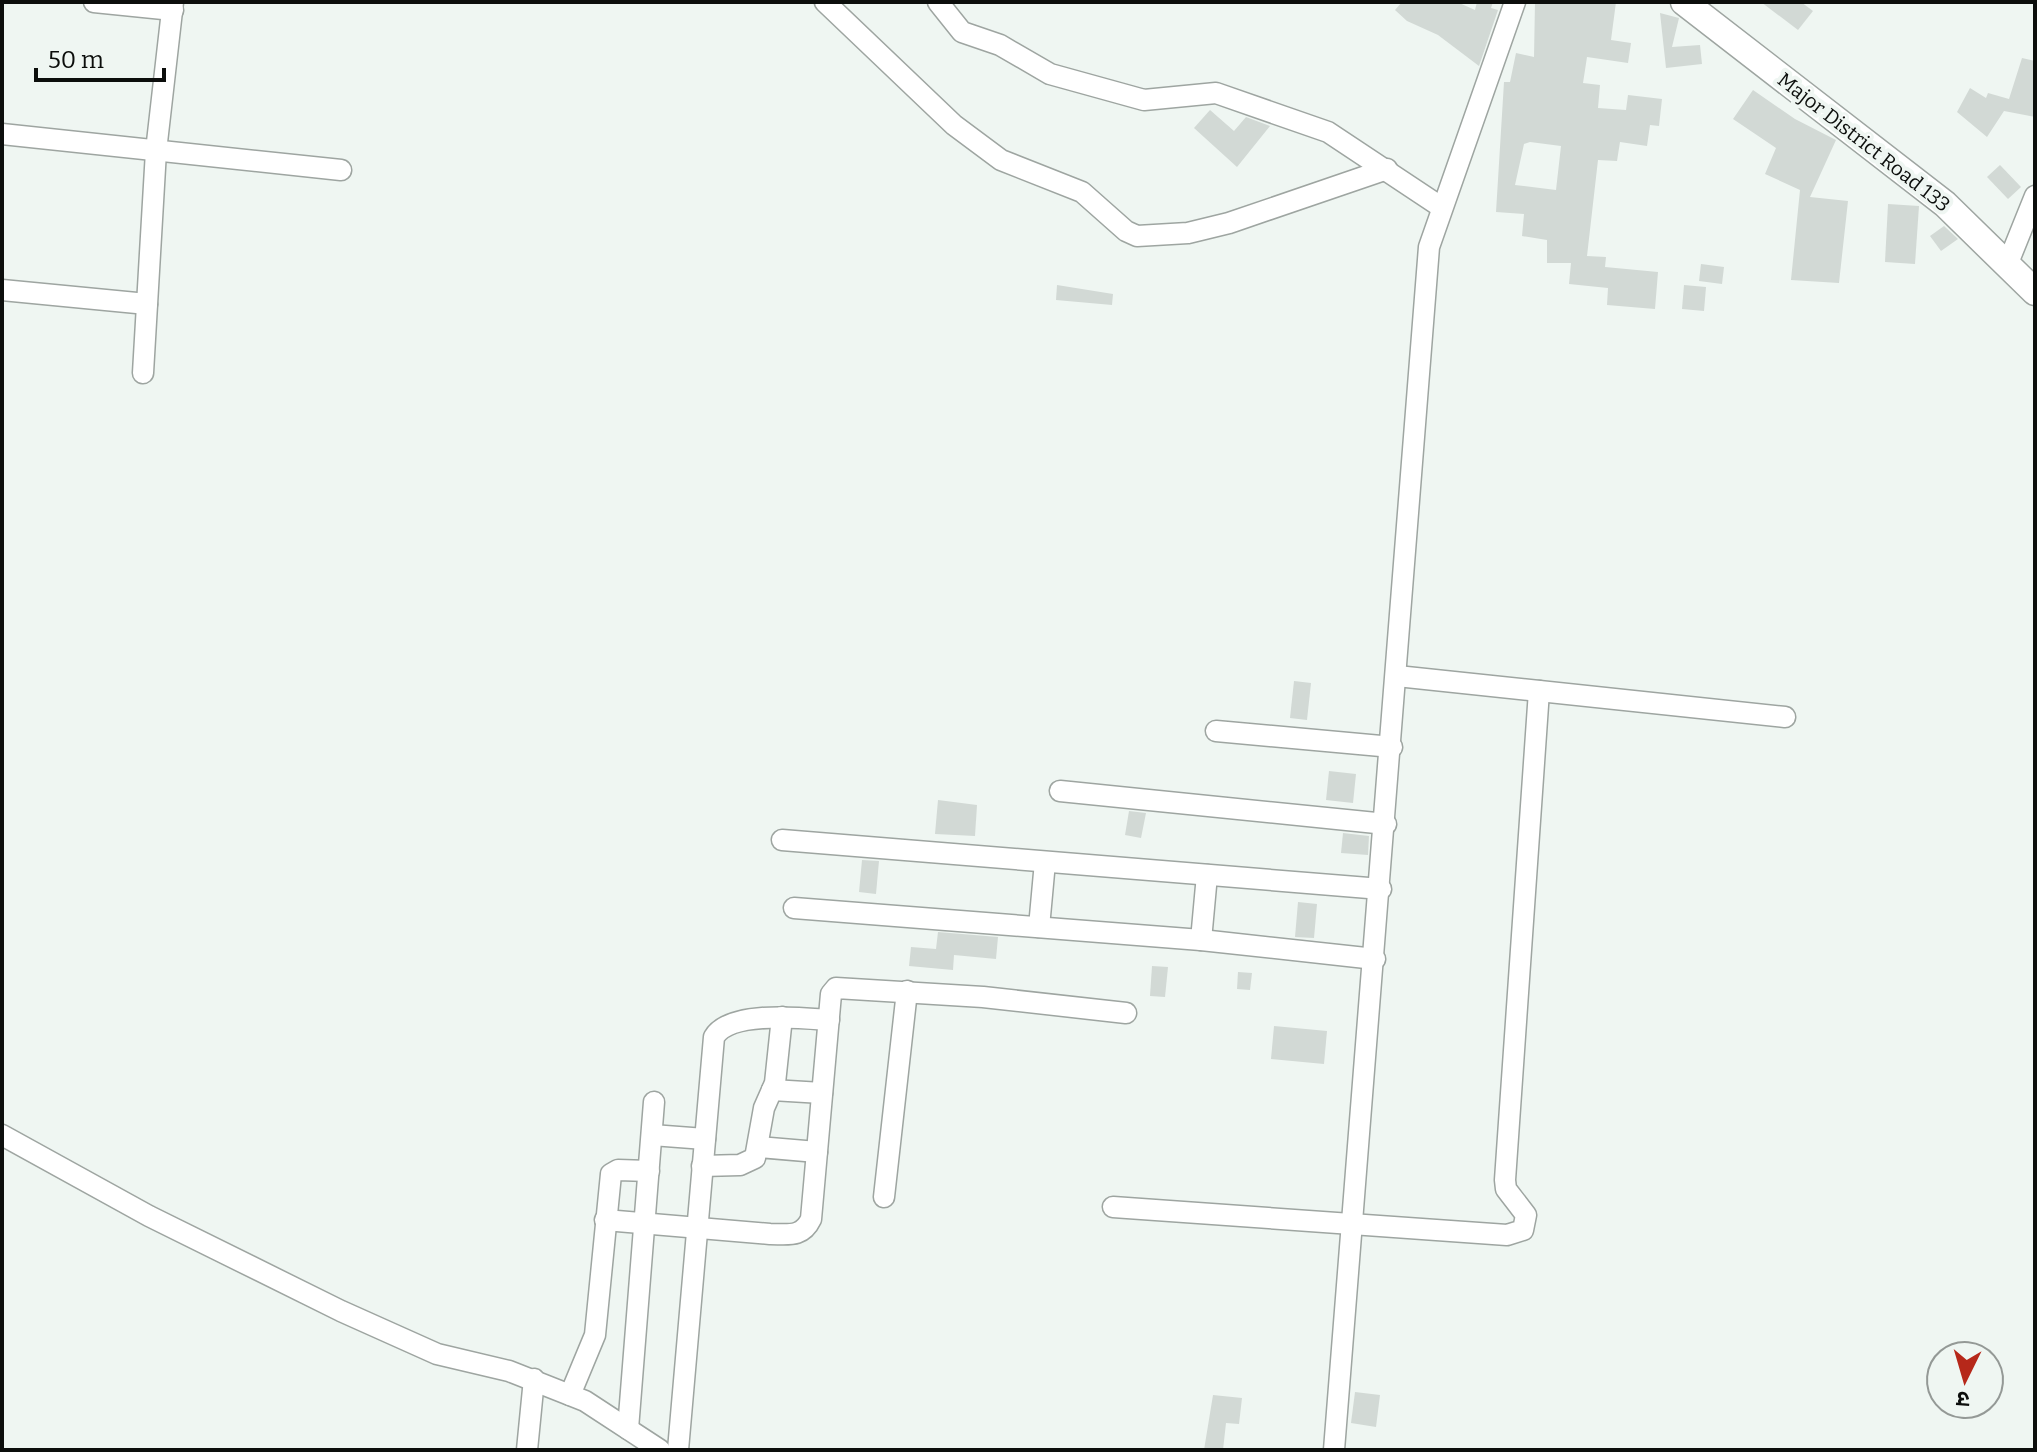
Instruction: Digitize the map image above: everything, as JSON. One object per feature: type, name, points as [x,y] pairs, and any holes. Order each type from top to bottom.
[{"type":"main road","name":"Major District Road 133","points":[[1684,2],[1926,188],[2035,292]]},
{"type":"street","points":[[94,2],[173,6],[156,151],[143,373]]},
{"type":"street","points":[[825,2],[954,125],[1001,160],[1082,192],[1126,231],[1137,236],[1188,233],[1229,223],[1387,169]]},
{"type":"street","points":[[938,2],[962,32],[1000,45],[1050,74],[1144,100],[1216,93],[1328,132],[1441,207]]},
{"type":"street","points":[[1334,1450],[1381,889],[1429,247],[1441,207],[1466,149],[1515,2]]},
{"type":"street","points":[[2,134],[341,170]]},
{"type":"street","points":[[2008,263],[2035,196]]},
{"type":"street","points":[[2,290],[147,304]]},
{"type":"street","points":[[1397,676],[1785,717]]},
{"type":"street","points":[[1113,1207],[1351,1227],[1507,1235],[1517,1234],[1526,1224],[1526,1215],[1506,1189],[1505,1180],[1539,691]]},
{"type":"street","points":[[1216,731],[1392,747]]},
{"type":"street","points":[[1060,791],[1386,824]]},
{"type":"street","points":[[782,840],[1381,889]]},
{"type":"street","points":[[1039,927],[1045,862]]},
{"type":"street","points":[[1201,940],[1207,875]]},
{"type":"street","points":[[794,908],[1201,940],[1375,959]]},
{"type":"street","points":[[605,1220],[797,1234],[807,1228],[811,1219],[831,994],[836,988],[907,991],[1126,1013]]},
{"type":"street","points":[[884,1197],[907,991]]},
{"type":"street","points":[[678,1450],[714,1037],[718,1030],[765,1017],[829,1020]]},
{"type":"street","points":[[702,1166],[750,1162],[755,1158],[764,1108],[772,1090],[782,1017]]},
{"type":"street","points":[[772,1090],[822,1093]]},
{"type":"street","points":[[628,1429],[654,1102]]},
{"type":"street","points":[[2,1135],[149,1216],[341,1311],[437,1354],[534,1379],[570,1395],[660,1450]]},
{"type":"street","points":[[652,1135],[705,1139]]},
{"type":"street","points":[[758,1147],[817,1152]]},
{"type":"street","points":[[570,1395],[595,1335],[604,1271],[605,1220],[611,1174],[618,1170],[649,1171]]},
{"type":"street","points":[[527,1450],[534,1379]]},
{"type":"building","points":[[1402,2],[1457,2],[1475,10],[1477,2],[1493,2],[1491,8],[1498,10],[1479,66],[1438,35],[1407,21],[1395,10]]},
{"type":"building","points":[[1535,2],[1616,2],[1611,40],[1631,43],[1628,63],[1587,57],[1583,83],[1600,85],[1598,108],[1626,110],[1628,95],[1662,99],[1659,126],[1650,125],[1647,146],[1620,142],[1617,161],[1598,160],[1587,256],[1606,257],[1605,267],[1658,272],[1655,309],[1607,305],[1608,288],[1569,284],[1571,263],[1547,263],[1547,240],[1522,236],[1524,214],[1496,212],[1504,82],[1510,82],[1516,53],[1534,57]],"holes":[[[1524,144],[1561,146],[1556,190],[1515,185]]]},
{"type":"building","points":[[1761,2],[1801,2],[1813,11],[1798,30]]},
{"type":"building","points":[[1660,13],[1679,18],[1672,47],[1700,45],[1702,64],[1666,68]]},
{"type":"building","points":[[2022,58],[2035,61],[2035,117],[2004,111],[1987,137],[1957,112],[1970,88],[1986,98],[1988,93],[2009,99]]},
{"type":"building","points":[[1753,90],[1795,119],[1836,140],[1810,197],[1848,201],[1839,283],[1791,280],[1800,190],[1765,174],[1776,148],[1733,119]]},
{"type":"building","points":[[1210,110],[1234,131],[1246,117],[1270,126],[1237,167],[1194,128]]},
{"type":"building","points":[[2000,165],[2021,187],[2008,199],[1987,177]]},
{"type":"building","points":[[1888,204],[1919,206],[1915,264],[1885,262]]},
{"type":"building","points":[[1944,226],[1958,239],[1941,251],[1930,236]]},
{"type":"building","points":[[1701,264],[1724,267],[1722,284],[1699,281]]},
{"type":"building","points":[[1057,285],[1113,294],[1112,305],[1056,300]]},
{"type":"building","points":[[1684,285],[1706,287],[1704,311],[1682,309]]},
{"type":"building","points":[[1294,681],[1311,683],[1307,720],[1290,718]]},
{"type":"building","points":[[1329,771],[1356,774],[1353,803],[1326,800]]},
{"type":"building","points":[[938,800],[977,805],[975,836],[935,834]]},
{"type":"building","points":[[1129,811],[1146,813],[1141,838],[1125,835]]},
{"type":"building","points":[[1343,833],[1369,836],[1368,855],[1341,853]]},
{"type":"building","points":[[862,860],[879,861],[876,894],[859,892]]},
{"type":"building","points":[[1298,902],[1317,904],[1314,938],[1295,937]]},
{"type":"building","points":[[938,932],[998,937],[996,959],[954,955],[953,970],[909,966],[911,947],[936,949]]},
{"type":"building","points":[[1152,966],[1168,967],[1165,997],[1150,996]]},
{"type":"building","points":[[1238,972],[1252,973],[1250,990],[1237,989]]},
{"type":"building","points":[[1274,1026],[1327,1031],[1324,1064],[1271,1059]]},
{"type":"building","points":[[1355,1392],[1380,1395],[1376,1427],[1351,1423]]},
{"type":"building","points":[[1213,1395],[1242,1398],[1239,1424],[1226,1423],[1223,1450],[1204,1450]]}]
